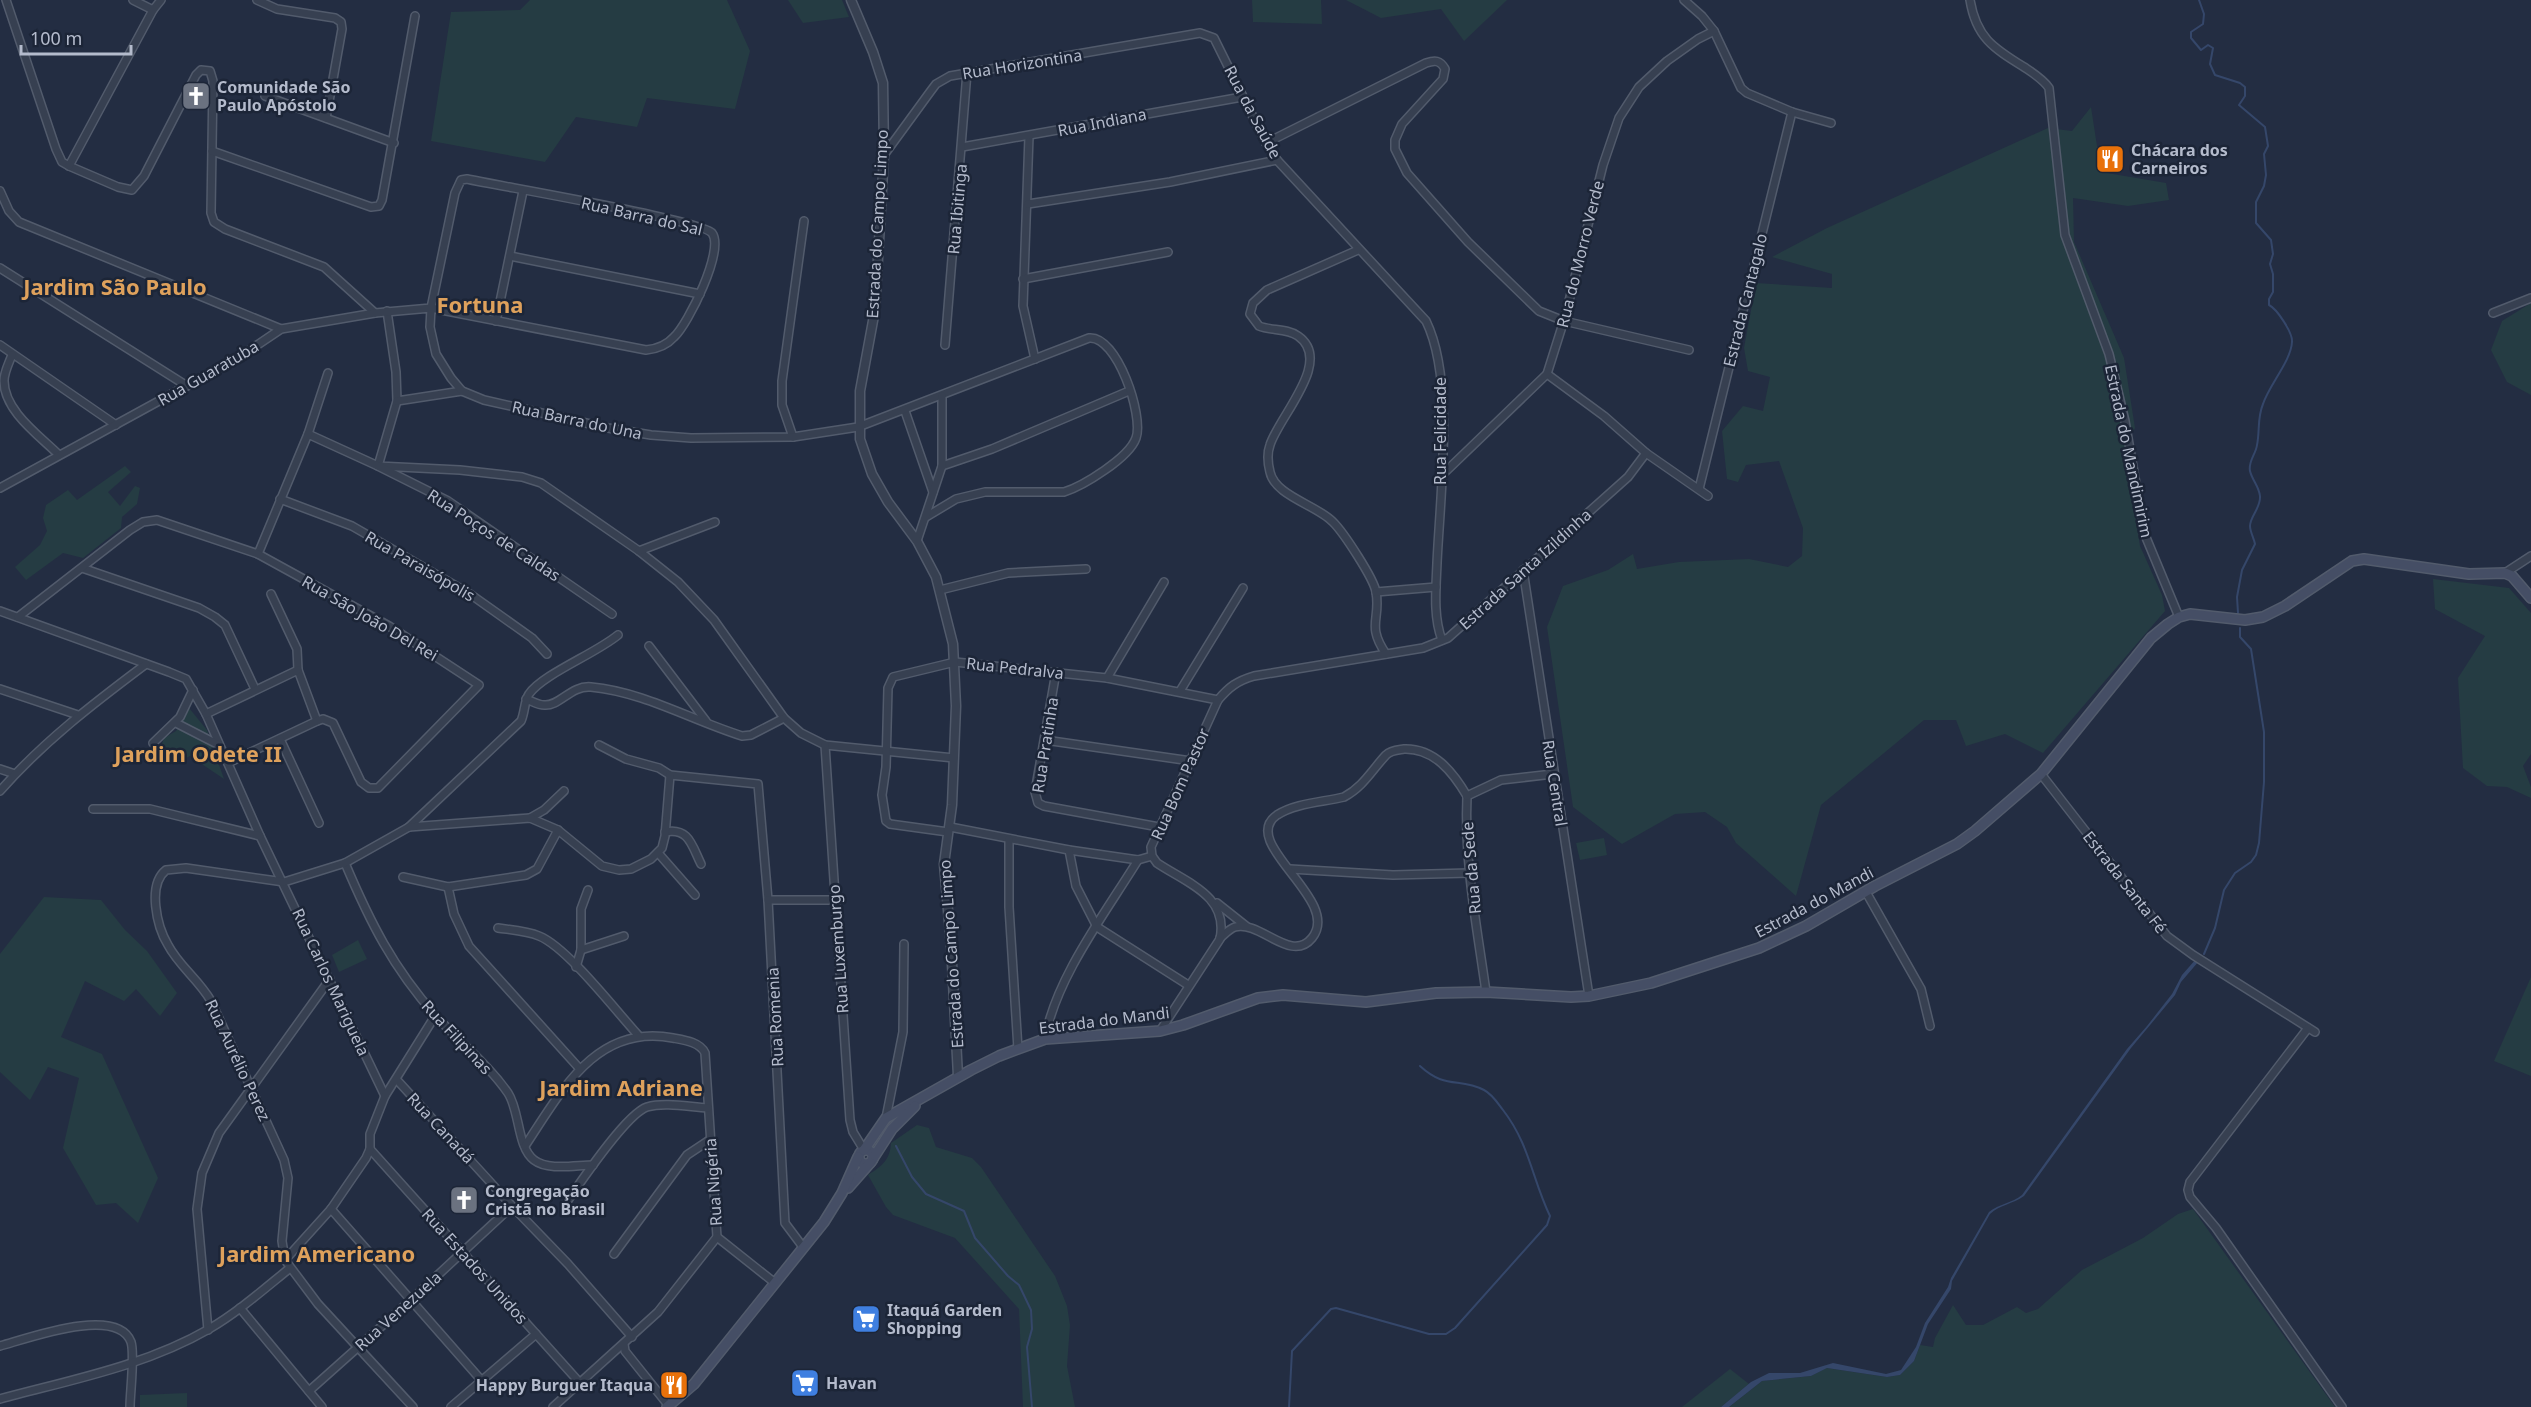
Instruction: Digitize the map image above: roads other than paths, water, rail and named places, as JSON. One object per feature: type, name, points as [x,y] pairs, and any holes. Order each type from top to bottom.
[{"type":"main road","points":[[2179,617],[2190,614],[2245,620],[2259,618],[2277,611],[2350,562],[2359,559],[2469,574],[2505,573],[2511,576],[2531,598]]},
{"type":"main road","name":"Estrada do Mandi","points":[[668,1406],[699,1378],[824,1222],[842,1193],[861,1154],[886,1119],[958,1076],[1045,1039],[1160,1031],[1183,1025],[1250,1000],[1269,996],[1296,995],[1366,1002],[1423,994],[1486,992],[1589,996],[1651,983],[1759,948],[1806,926],[1957,844],[2041,774],[2151,638],[2179,617]]},
{"type":"main road","name":"Estrada do Mandi","points":[[842,1193],[871,1161],[896,1123],[930,1092]]},
{"type":"main road","points":[[861,1154],[863,1164],[871,1161]]},
{"type":"street","points":[[6,0],[62,162],[126,190],[136,187],[144,176],[196,75],[204,70],[210,71],[213,77],[211,213],[214,222],[225,229],[324,267],[375,313]]},
{"type":"street","points":[[133,0],[153,10]]},
{"type":"street","points":[[69,166],[153,10],[161,0]]},
{"type":"street","points":[[257,0],[277,9],[334,18],[341,22],[342,29],[326,118]]},
{"type":"street","name":"Estrada do Campo Limpo","points":[[851,0],[873,52],[883,83],[884,155],[875,310],[860,391],[858,427],[872,474],[888,502],[917,541],[940,590],[953,644],[956,706],[949,830],[944,853],[944,886],[951,945],[958,1076]]},
{"type":"street","points":[[1684,0],[1702,16],[1714,31],[1741,88],[1792,112],[1831,123]]},
{"type":"street","name":"Estrada do Mandimirim","points":[[1970,0],[1973,18],[1986,40],[2042,79],[2049,88],[2065,235],[2109,354],[2124,420],[2145,535],[2179,617]]},
{"type":"street","points":[[212,151],[376,208],[382,201],[394,143],[415,16]]},
{"type":"street","name":"Rua do Morro Verde","points":[[1442,476],[1547,374],[1564,321],[1603,165],[1619,118],[1639,87],[1666,61],[1714,31]]},
{"type":"street","name":"Rua Horizontina","points":[[884,155],[936,84],[950,76],[1196,34]]},
{"type":"street","name":"Rua da Saúde","points":[[1196,34],[1210,36],[1218,43],[1242,97],[1277,160],[1358,250]]},
{"type":"street","points":[[1266,143],[1435,60],[1445,69],[1443,78],[1397,131],[1395,149],[1407,173],[1468,242],[1539,310],[1564,321],[1689,350]]},
{"type":"street","name":"Rua Ibitinga","points":[[945,345],[967,72]]},
{"type":"street","points":[[264,96],[394,143]]},
{"type":"street","name":"Rua Indiana","points":[[962,147],[1242,97]]},
{"type":"street","name":"Estrada Cantagalo","points":[[1699,489],[1792,112]]},
{"type":"street","points":[[1029,136],[1023,306],[1035,358]]},
{"type":"street","points":[[1028,204],[1170,182],[1277,160]]},
{"type":"street","name":"Rua Barra do Sal","points":[[467,178],[523,191],[665,218],[708,229],[715,237],[715,252],[691,313],[674,338],[654,349],[636,350],[431,308],[455,193],[461,180],[467,178]]},
{"type":"street","points":[[0,190],[9,211],[20,222],[281,329]]},
{"type":"street","points":[[496,321],[523,191]]},
{"type":"street","points":[[792,437],[782,405],[782,381],[804,220]]},
{"type":"street","points":[[1358,250],[1267,290],[1257,297],[1250,309],[1254,321],[1259,326],[1295,334],[1307,343],[1311,356],[1311,365],[1305,379],[1269,447],[1272,480],[1283,491],[1334,522],[1363,566],[1376,592],[1375,635],[1386,654]]},
{"type":"street","name":"Rua Felicidade","points":[[1358,250],[1426,321],[1439,365],[1442,406],[1442,476],[1436,587],[1437,621],[1442,640]]},
{"type":"street","points":[[1023,279],[1168,252]]},
{"type":"street","points":[[510,256],[699,294]]},
{"type":"street","points":[[0,268],[187,386]]},
{"type":"street","points":[[2493,313],[2531,298]]},
{"type":"street","points":[[431,308],[431,334],[436,354],[462,391]]},
{"type":"street","name":"Rua Guaratuba","points":[[0,488],[241,356],[281,329],[387,311],[431,308]]},
{"type":"street","points":[[387,311],[397,401],[378,466],[460,470],[532,479],[552,489],[678,582],[714,620],[784,718],[801,733],[825,745],[954,758]]},
{"type":"street","name":"Rua Barra do Una","points":[[462,391],[484,400],[608,428],[651,435],[732,438],[792,437],[858,427],[905,411],[1089,338],[1101,340],[1109,348],[1122,370],[1129,392]]},
{"type":"street","points":[[0,345],[116,425]]},
{"type":"street","points":[[12,355],[5,374],[8,399],[23,419],[59,455]]},
{"type":"street","points":[[258,554],[308,434],[328,373]]},
{"type":"street","points":[[1547,374],[1604,416],[1646,453],[1708,496]]},
{"type":"street","points":[[397,401],[462,391]]},
{"type":"street","points":[[926,517],[956,499],[985,492],[1064,492],[1074,489],[1099,474],[1130,448],[1136,438],[1137,423],[1129,392],[992,449],[942,466]]},
{"type":"street","points":[[917,541],[942,466],[942,396]]},
{"type":"street","points":[[905,411],[933,492]]},
{"type":"street","name":"Rua Poços de Caldas","points":[[308,434],[448,501],[612,614]]},
{"type":"street","name":"Estrada Santa Izildinha","points":[[1386,654],[1423,648],[1456,633],[1628,477],[1646,453]]},
{"type":"street","name":"Rua Paraisópolis","points":[[280,500],[352,526],[470,594],[525,633],[547,654]]},
{"type":"street","name":"Rua São João Del Rei","points":[[82,568],[130,530],[152,519],[258,554],[389,626],[479,685],[378,788],[369,788],[361,782],[333,723],[323,719],[317,721]]},
{"type":"street","points":[[639,551],[715,522]]},
{"type":"street","points":[[2505,573],[2531,556]]},
{"type":"street","points":[[18,617],[82,568],[199,608],[215,616],[228,631],[255,688]]},
{"type":"street","points":[[940,590],[1008,573],[1086,569]]},
{"type":"street","name":"Rua Central","points":[[1523,570],[1589,996]]},
{"type":"street","points":[[1107,678],[1164,582]]},
{"type":"street","points":[[1376,592],[1436,587]]},
{"type":"street","points":[[1180,691],[1243,588]]},
{"type":"street","points":[[228,763],[317,721],[298,670],[297,649],[271,594]]},
{"type":"street","points":[[0,611],[184,678],[193,690],[187,706],[176,723],[153,743]]},
{"type":"street","points":[[409,827],[516,727],[523,718],[526,699],[534,688],[598,650],[618,635]]},
{"type":"street","points":[[649,646],[706,721]]},
{"type":"street","name":"Rua Bom Pastor","points":[[1290,869],[1317,912],[1318,926],[1314,936],[1306,944],[1292,945],[1249,928],[1213,900],[1157,863],[1152,856],[1151,847],[1218,700],[1231,685],[1242,680],[1386,654]]},
{"type":"street","name":"Rua Pedralva","points":[[949,830],[893,824],[886,821],[883,807],[890,680],[903,674],[954,662],[1107,678],[1218,700]]},
{"type":"street","points":[[0,790],[78,715],[146,664]]},
{"type":"street","points":[[206,714],[255,688],[298,670]]},
{"type":"street","name":"Rua Pratinha","points":[[1056,672],[1035,792],[1038,803],[1159,827]]},
{"type":"street","points":[[526,699],[544,705],[550,704],[573,690],[589,687],[663,705],[746,736],[784,718]]},
{"type":"street","points":[[0,690],[78,715]]},
{"type":"street","name":"Rua Carlos Mariguela","points":[[193,690],[206,714],[260,836],[385,1096]]},
{"type":"street","points":[[176,723],[219,745]]},
{"type":"street","points":[[280,739],[319,823]]},
{"type":"street","points":[[1045,740],[1191,761]]},
{"type":"street","points":[[599,745],[626,759],[659,768],[670,776],[664,842],[658,854],[695,895]]},
{"type":"street","name":"Rua Luxemburgo","points":[[825,745],[850,1120],[861,1154]]},
{"type":"street","points":[[1469,873],[1393,875],[1290,869],[1268,839],[1267,832],[1270,822],[1286,810],[1351,794],[1389,752],[1407,749],[1424,752],[1451,772],[1467,796],[1501,780],[1553,774]]},
{"type":"street","points":[[0,769],[15,774]]},
{"type":"street","name":"Estrada Santa Fé","points":[[2041,774],[2167,936],[2312,1030],[2190,1182],[2188,1190],[2190,1197],[2216,1228],[2342,1407]]},
{"type":"street","name":"Rua Romenia","points":[[670,776],[756,783],[762,822],[768,900],[785,1223],[803,1247]]},
{"type":"street","points":[[530,818],[544,810],[564,791]]},
{"type":"street","name":"Rua da Sede","points":[[1467,796],[1469,873],[1486,992]]},
{"type":"street","points":[[93,809],[150,809],[260,836]]},
{"type":"street","name":"Rua Aurélio Perez","points":[[285,1260],[282,1241],[288,1189],[287,1169],[251,1086],[204,989],[167,944],[154,890],[160,875],[166,870],[177,868],[284,882],[345,863],[409,827],[530,818],[558,830],[602,866],[609,869],[635,868],[658,854]]},
{"type":"street","points":[[403,877],[448,887],[509,879],[534,872],[558,830]]},
{"type":"street","points":[[665,832],[675,830],[682,832],[701,864]]},
{"type":"street","points":[[949,830],[1138,860],[1152,856]]},
{"type":"street","points":[[1009,839],[1009,918],[1018,1049]]},
{"type":"street","points":[[1069,850],[1076,886],[1097,927],[1188,985]]},
{"type":"street","points":[[1045,1039],[1048,1022],[1064,982],[1138,860]]},
{"type":"street","name":"Rua Filipinas","points":[[345,863],[375,930],[391,959],[435,1016],[507,1092],[515,1109],[525,1146]]},
{"type":"street","points":[[448,887],[454,914],[469,946],[579,1068]]},
{"type":"street","points":[[576,966],[581,950],[581,909],[588,890]]},
{"type":"street","points":[[1866,892],[1921,989],[1930,1026]]},
{"type":"street","points":[[768,900],[835,900]]},
{"type":"street","points":[[1213,900],[1222,919],[1220,939]]},
{"type":"street","points":[[498,927],[545,939],[576,966],[638,1035],[606,1050],[579,1068],[525,1146],[532,1158],[542,1164],[593,1165]]},
{"type":"street","points":[[1160,1031],[1220,939],[1235,927],[1249,928]]},
{"type":"street","points":[[581,950],[624,936]]},
{"type":"street","points":[[886,1119],[903,1032],[904,944]]},
{"type":"street","points":[[208,1330],[197,1209],[198,1190],[211,1149],[251,1086],[330,979]]},
{"type":"street","name":"Rua Canadá","points":[[435,1016],[397,1080],[568,1264],[632,1337]]},
{"type":"street","name":"Rua Nigéria","points":[[638,1035],[685,1040],[701,1046],[705,1053],[717,1237],[775,1282]]},
{"type":"street","points":[[397,1080],[385,1096],[370,1134],[370,1149],[331,1209],[285,1260],[358,1347],[413,1407]]},
{"type":"street","points":[[566,1203],[593,1165],[641,1110],[657,1106],[708,1108]]},
{"type":"street","points":[[614,1254],[687,1155],[711,1139]]},
{"type":"street","name":"Rua Estados Unidos","points":[[370,1149],[580,1383]]},
{"type":"street","name":"Rua Venezuela","points":[[309,1390],[411,1300],[512,1206]]},
{"type":"street","points":[[331,1209],[482,1381]]},
{"type":"street","points":[[553,1407],[632,1337],[675,1292],[717,1237]]},
{"type":"street","points":[[0,1399],[131,1364],[208,1330],[290,1268]]},
{"type":"street","points":[[240,1308],[322,1407]]},
{"type":"street","points":[[0,1346],[78,1325],[118,1330],[127,1335],[132,1348],[130,1407]]},
{"type":"street","points":[[451,1407],[536,1334]]},
{"type":"street","points":[[624,1344],[625,1351],[668,1406]]},
{"type":"water","points":[[2196,959],[2199,961],[2181,982],[2175,995],[2131,1048],[2024,1196],[1990,1214],[1952,1281],[1951,1289],[1928,1324],[1914,1361],[1900,1375],[1887,1377],[1827,1368],[1811,1376],[1762,1381],[1729,1407],[1721,1407],[1751,1382],[1769,1373],[1800,1373],[1833,1363],[1886,1374],[1901,1370],[1916,1347],[1925,1323],[1948,1287],[1989,1212],[2022,1195],[2127,1049],[2172,994],[2182,975]]},
{"type":"waterway","points":[[2199,0],[2204,14],[2203,24],[2191,32],[2191,38],[2201,50],[2208,45],[2213,48],[2210,64],[2215,75],[2240,83],[2245,87],[2245,96],[2239,105],[2265,127],[2268,146],[2264,154],[2266,175],[2264,186],[2256,202],[2256,223],[2271,240],[2273,254],[2270,264],[2273,274],[2273,292],[2269,305],[2284,322],[2292,338],[2288,357],[2266,397],[2260,414],[2257,445],[2250,467],[2260,500],[2250,522],[2255,544],[2242,570],[2237,597],[2238,613]]},
{"type":"waterway","points":[[2204,954],[2215,928],[2224,890],[2235,873],[2251,862],[2256,855],[2259,843],[2264,782],[2264,732],[2251,649],[2240,637],[2240,628]]},
{"type":"waterway","points":[[1289,1407],[1292,1351],[1331,1309],[1336,1308],[1429,1334],[1446,1334],[1455,1328],[1547,1225],[1550,1216],[1525,1149],[1512,1123],[1496,1101],[1484,1090],[1467,1084],[1445,1081],[1420,1066]]},
{"type":"waterway","points":[[896,1146],[912,1177],[926,1194],[964,1211],[975,1238],[1008,1276],[1019,1285],[1031,1310],[1032,1329],[1027,1347],[1032,1407]]},
{"type":"place","name":"Comunidade São Paulo Apóstolo","points":[[196,96]]},
{"type":"place","name":"Chácara dos Carneiros","points":[[2110,159]]},
{"type":"place","name":"Congregação Cristã no Brasil","points":[[464,1200]]},
{"type":"place","name":"Itaquá Garden Shopping","points":[[866,1319]]},
{"type":"place","name":"Havan","points":[[805,1383]]},
{"type":"place","name":"Happy Burguer Itaqua","points":[[674,1385]]},
{"type":"district","name":"Jardim São Paulo","points":[[115,286]]},
{"type":"district","name":"Fortuna","points":[[480,304]]},
{"type":"district","name":"Jardim Odete II","points":[[198,753]]},
{"type":"district","name":"Jardim Adriane","points":[[621,1087]]},
{"type":"district","name":"Jardim Americano","points":[[317,1253]]}]
